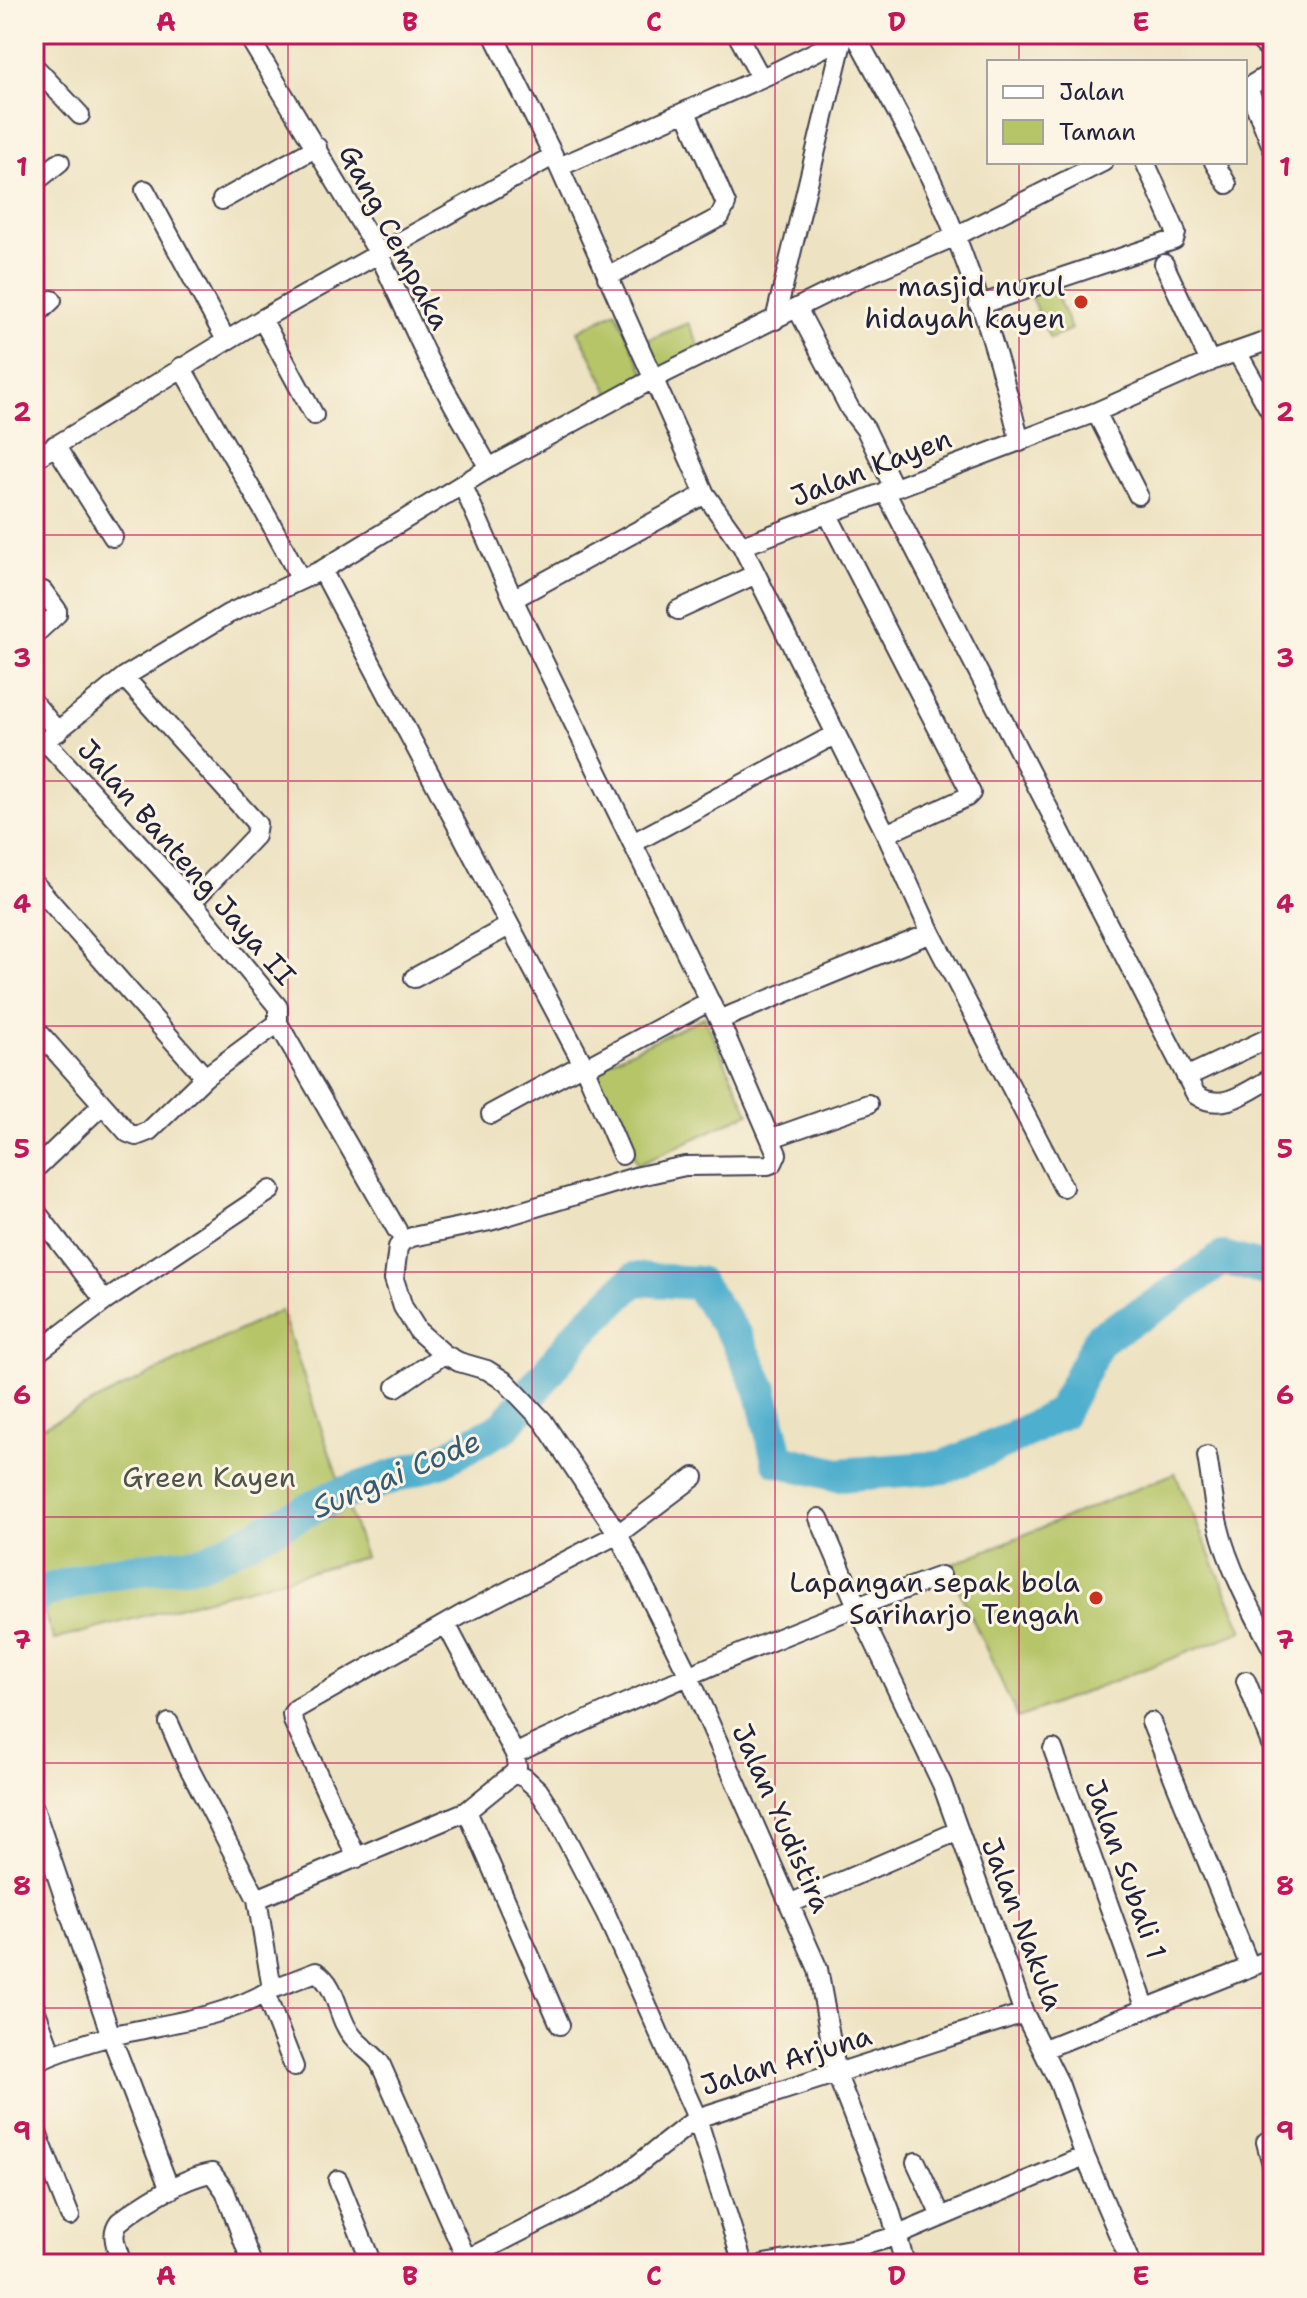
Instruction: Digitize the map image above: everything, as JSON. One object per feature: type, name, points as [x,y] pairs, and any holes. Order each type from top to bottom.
[{"type":"street","name":"Gang Cempaka","points":[[247,34],[378,252],[429,361],[489,468]]},
{"type":"street","points":[[493,34],[556,161],[705,494],[742,546],[886,834],[931,933],[1063,1187]]},
{"type":"street","points":[[737,34],[761,78]]},
{"type":"street","points":[[1253,34],[1273,53]]},
{"type":"street","points":[[34,459],[181,367],[378,252],[556,161],[686,112],[847,35]]},
{"type":"street","points":[[847,35],[918,153],[956,236],[993,341],[1020,442]]},
{"type":"street","points":[[775,320],[847,35]]},
{"type":"street","points":[[34,66],[80,115]]},
{"type":"street","points":[[1247,88],[1273,72]]},
{"type":"street","points":[[1247,91],[1273,149]]},
{"type":"street","points":[[607,277],[720,217],[726,209],[686,112]]},
{"type":"street","points":[[222,200],[317,147]]},
{"type":"street","points":[[34,183],[60,162]]},
{"type":"street","points":[[46,741],[124,677],[228,614],[322,570],[489,468],[653,379],[847,283],[956,236],[1099,164]]},
{"type":"street","points":[[979,305],[1174,240],[1176,233],[1146,164]]},
{"type":"street","points":[[1215,164],[1227,184]]},
{"type":"street","points":[[145,190],[226,340]]},
{"type":"street","points":[[1164,264],[1210,362]]},
{"type":"street","points":[[34,317],[52,300]]},
{"type":"street","points":[[797,308],[850,409],[866,430],[890,490],[1196,1095],[1208,1103],[1226,1102],[1270,1086]]},
{"type":"street","points":[[262,319],[314,415]]},
{"type":"street","name":"Jalan Kayen","points":[[742,546],[1020,442],[1210,362],[1273,339]]},
{"type":"street","points":[[1237,352],[1273,416]]},
{"type":"street","points":[[181,367],[301,580]]},
{"type":"street","points":[[1096,412],[1138,495]]},
{"type":"street","points":[[55,445],[113,537]]},
{"type":"street","points":[[396,1387],[444,1354],[418,1331],[398,1294],[394,1269],[398,1247],[403,1241],[490,1221],[635,1177],[685,1166],[768,1165],[773,1163],[777,1154],[719,1020],[513,599],[463,486]]},
{"type":"street","points":[[513,599],[705,494]]},
{"type":"street","points":[[827,513],[971,793],[886,834]]},
{"type":"street","points":[[322,570],[584,1066],[622,1155]]},
{"type":"street","points":[[678,610],[756,574]]},
{"type":"street","points":[[34,635],[57,614],[43,591]]},
{"type":"street","points":[[124,677],[257,824],[255,836],[192,902]]},
{"type":"street","name":"Jalan Banteng Jaya II","points":[[34,703],[46,741],[192,902],[278,1007],[278,1023],[397,1230]]},
{"type":"street","points":[[633,843],[836,734]]},
{"type":"street","points":[[34,883],[205,1077]]},
{"type":"street","points":[[414,978],[509,926]]},
{"type":"street","points":[[719,1020],[931,933]]},
{"type":"street","points":[[491,1114],[710,1001]]},
{"type":"street","points":[[35,1030],[128,1133],[136,1136],[149,1131],[205,1077],[278,1023]]},
{"type":"street","points":[[1186,1077],[1273,1036]]},
{"type":"street","points":[[772,1138],[868,1104]]},
{"type":"street","points":[[34,1170],[102,1105]]},
{"type":"street","points":[[34,1355],[105,1301],[271,1190]]},
{"type":"street","points":[[34,1209],[105,1301]]},
{"type":"street","name":"Jalan Yudistira","points":[[444,1354],[487,1370],[506,1382],[543,1421],[618,1534],[688,1674],[818,1969],[837,2075],[890,2210],[905,2264]]},
{"type":"street","points":[[1207,1456],[1218,1524],[1255,1616],[1273,1650]]},
{"type":"street","points":[[357,1858],[292,1714],[296,1709],[446,1624],[618,1534],[694,1477]]},
{"type":"street","name":"Jalan Nakula","points":[[819,1518],[857,1606],[942,1784],[1024,2013],[1044,2049],[1131,2264]]},
{"type":"street","points":[[257,1899],[467,1811],[514,1764],[688,1674],[941,1576]]},
{"type":"street","points":[[1255,1616],[1273,1609]]},
{"type":"street","points":[[446,1624],[514,1764],[538,1790],[553,1813],[606,1914],[697,2118],[743,2264]]},
{"type":"street","points":[[1246,1681],[1273,1749]]},
{"type":"street","points":[[1151,1722],[1250,1967]]},
{"type":"street","points":[[169,1723],[257,1899],[268,1991],[294,2067]]},
{"type":"street","name":"Jalan Subali 1","points":[[1053,1749],[1146,2009]]},
{"type":"street","points":[[34,1808],[111,2036],[170,2190]]},
{"type":"street","points":[[467,1811],[560,2025]]},
{"type":"street","points":[[789,1904],[958,1831]]},
{"type":"street","points":[[1044,2049],[1273,1958]]},
{"type":"street","points":[[34,2063],[111,2036],[191,2020],[316,1972],[328,1982],[353,2038],[371,2051],[380,2063],[462,2261]]},
{"type":"street","points":[[34,2006],[52,2055]]},
{"type":"street","name":"Jalan Arjuna","points":[[462,2261],[597,2193],[697,2118],[1024,2013]]},
{"type":"street","points":[[34,2125],[70,2216]]},
{"type":"street","points":[[1266,2142],[1273,2168]]},
{"type":"street","points":[[764,2264],[856,2248],[896,2236],[1085,2156]]},
{"type":"street","points":[[916,2162],[941,2216]]},
{"type":"street","points":[[122,2264],[113,2237],[115,2227],[126,2216],[170,2190],[200,2175],[212,2173],[225,2191],[252,2264]]},
{"type":"street","points":[[338,2180],[372,2264]]},
{"type":"green space","points":[[1051,282],[1071,329],[1050,339],[1029,293]]},
{"type":"green space","points":[[616,311],[647,378],[612,398],[578,331]]},
{"type":"green space","points":[[688,323],[702,352],[658,371],[643,342]]},
{"type":"green space","points":[[704,1017],[749,1113],[638,1165],[593,1069]]},
{"type":"green space","name":"Green Kayen","points":[[281,1310],[365,1557],[54,1640],[34,1586],[34,1431]]},
{"type":"green space","name":"Lapangan sepak bola Sariharjo Tengah","points":[[1175,1473],[1243,1631],[1018,1718],[948,1566]]},
{"type":"waterway","name":"Sungai Code","points":[[34,1600],[42,1592],[106,1573],[204,1562],[333,1497],[442,1460],[505,1426],[578,1334],[635,1279],[698,1283],[736,1337],[761,1390],[778,1460],[838,1475],[944,1467],[1009,1440],[1061,1413],[1100,1338],[1158,1304],[1223,1258],[1273,1271]]},
{"type":"place","name":"masjid nurul hidayah kayen","points":[[1081,302]]},
{"type":"place","name":"Lapangan sepak bola Sariharjo Tengah","points":[[1096,1598]]}]
